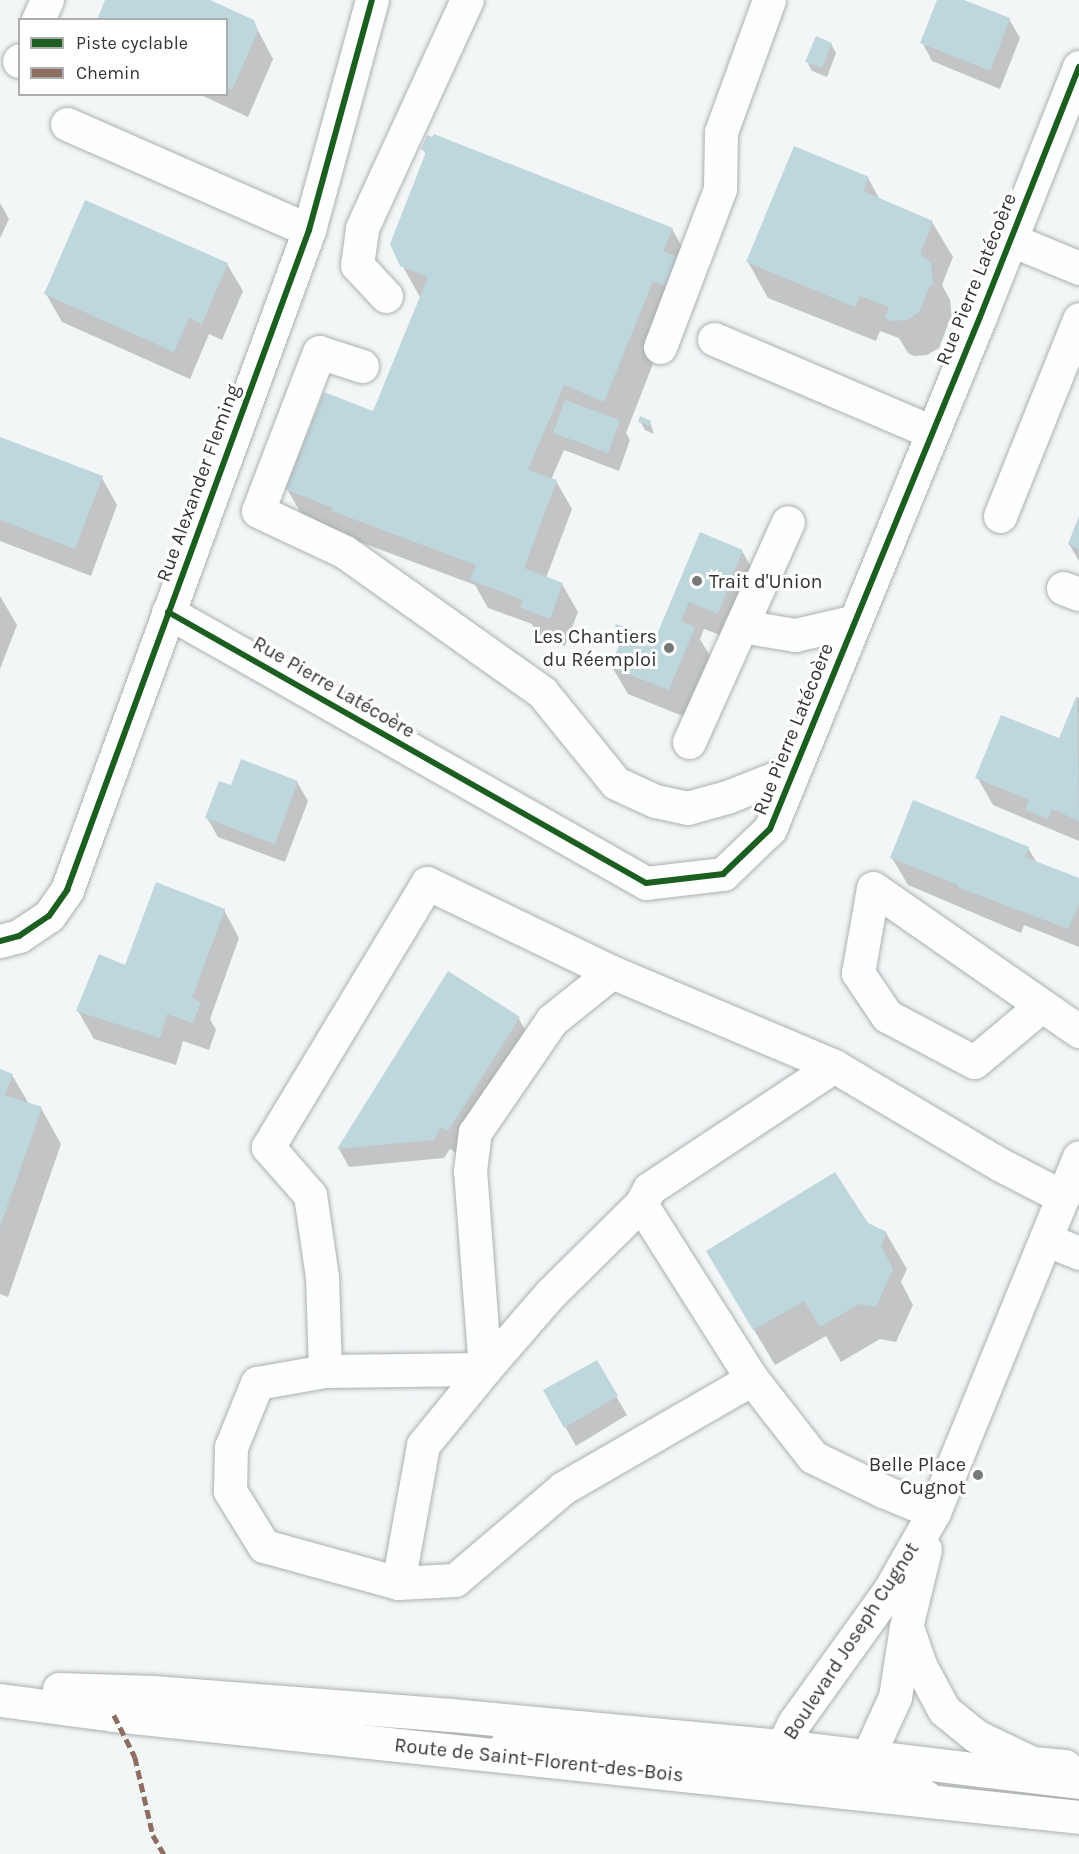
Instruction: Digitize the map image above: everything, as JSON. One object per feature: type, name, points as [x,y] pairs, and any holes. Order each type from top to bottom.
[{"type":"street","points":[[39,18],[47,0]]},
{"type":"street","name":"Rue Alexander Fleming","points":[[0,941],[19,936],[49,916],[67,890],[309,230],[372,0]]},
{"type":"street","points":[[386,296],[357,265],[362,228],[467,0]]},
{"type":"street","points":[[660,347],[720,189],[721,132],[769,0]]},
{"type":"street","name":"Rue Pierre Latécoère","points":[[168,612],[646,883],[723,874],[770,829],[1079,67]]},
{"type":"street","points":[[67,124],[309,230]]},
{"type":"street","points":[[1009,239],[1079,268]]},
{"type":"street","points":[[1000,516],[1079,319]]},
{"type":"street","points":[[714,339],[932,432]]},
{"type":"street","points":[[362,366],[319,352],[258,511],[345,552],[542,692],[616,783],[655,801],[687,808],[793,771]]},
{"type":"street","points":[[689,742],[788,522]]},
{"type":"street","points":[[741,626],[795,634],[855,621]]},
{"type":"street","points":[[325,1371],[322,1277],[310,1195],[268,1147],[427,883],[612,972],[834,1066],[999,1164],[1063,1197]]},
{"type":"street","points":[[1041,1006],[974,1062],[887,1016],[858,973],[873,888],[1079,1031]]},
{"type":"street","points":[[485,1368],[470,1171],[475,1132],[552,1020],[612,972]]},
{"type":"street","points":[[398,1582],[423,1445],[485,1368],[550,1294],[641,1204],[649,1189],[834,1066]]},
{"type":"street","name":"Boulevard Joseph Cugnot","points":[[818,1772],[782,1746],[794,1723],[889,1592],[934,1512],[1047,1240],[1079,1156]]},
{"type":"street","points":[[641,1204],[752,1379],[813,1457],[882,1491],[934,1512]]},
{"type":"street","points":[[1047,1240],[1079,1253]]},
{"type":"street","points":[[485,1368],[325,1371],[257,1383],[231,1447],[230,1491],[264,1546],[398,1582],[455,1580],[563,1488],[752,1379]]},
{"type":"street","name":"Boulevard Joseph Cugnot","points":[[868,1756],[895,1697],[906,1627],[934,1512]]},
{"type":"street","points":[[906,1627],[921,1667],[944,1710],[976,1736],[1032,1763],[1079,1767]]},
{"type":"street","name":"Route de Saint-Florent-des-Bois","points":[[0,1688],[153,1692],[451,1715],[782,1746],[1079,1782]]},
{"type":"street","name":"Route de Saint-Florent-des-Bois","points":[[0,1700],[125,1717],[1079,1817]]},
{"type":"street","points":[[444,1750],[572,1743],[875,1777],[941,1803]]},
{"type":"street","points":[[818,1772],[868,1756]]},
{"type":"building","points":[[105,0],[210,0],[254,20],[258,31],[232,90],[228,88],[228,18],[98,18]]},
{"type":"building","points":[[937,0],[964,0],[1010,18],[990,71],[920,43]]},
{"type":"building","points":[[816,36],[832,43],[822,68],[805,62]]},
{"type":"building","points":[[434,134],[673,228],[663,251],[677,257],[666,286],[653,281],[604,402],[564,385],[528,470],[557,480],[524,568],[563,583],[550,619],[520,607],[523,600],[470,580],[476,565],[332,511],[333,508],[285,489],[324,392],[373,411],[428,277],[400,266],[390,244],[426,152],[421,149],[427,135],[432,137]]},
{"type":"building","points":[[794,146],[869,177],[863,191],[933,221],[920,254],[931,263],[933,285],[929,287],[919,312],[907,320],[892,321],[885,318],[889,307],[860,296],[855,307],[746,262]]},
{"type":"building","points":[[85,200],[228,263],[202,324],[189,318],[174,352],[44,294]]},
{"type":"building","points":[[565,400],[620,420],[608,453],[553,433]]},
{"type":"building","points":[[640,416],[651,421],[649,426],[638,422]]},
{"type":"building","points":[[0,437],[103,476],[75,549],[0,520]]},
{"type":"building","points":[[1079,516],[1079,549],[1068,544]]},
{"type":"building","points":[[700,532],[743,550],[718,614],[689,602],[681,621],[695,627],[669,690],[610,667],[621,641],[612,636],[616,624],[655,639]]},
{"type":"building","points":[[1077,695],[1079,821],[1052,809],[1048,819],[1025,810],[1029,800],[975,778],[1001,715],[1059,738]]},
{"type":"building","points":[[241,759],[298,781],[275,844],[205,818],[219,781],[231,785]]},
{"type":"building","points":[[913,800],[1029,847],[1025,857],[1079,878],[1079,904],[1068,929],[957,887],[958,885],[890,858]]},
{"type":"building","points":[[156,882],[225,909],[192,998],[201,1002],[193,1023],[167,1014],[160,1038],[76,1011],[99,954],[125,965]]},
{"type":"building","points":[[448,971],[520,1017],[448,1131],[441,1127],[434,1140],[337,1149]]},
{"type":"building","points":[[0,1069],[13,1074],[5,1095],[42,1107],[0,1227]]},
{"type":"building","points":[[835,1172],[868,1223],[887,1232],[881,1246],[893,1269],[876,1307],[859,1304],[820,1327],[804,1301],[753,1330],[706,1251]]},
{"type":"building","points":[[597,1360],[618,1396],[564,1428],[543,1390]]},
{"type":"marked path","points":[[114,1715],[135,1757],[153,1835],[164,1854]]},
{"type":"cycle path","points":[[0,941],[19,936],[49,916],[67,890],[309,230],[372,0]]},
{"type":"cycle path","points":[[168,612],[646,883],[723,874],[770,829],[980,317],[1079,67]]},
{"type":"place","name":"Trait d'Union","points":[[697,581]]},
{"type":"place","name":"Les Chantiers du Réemploi","points":[[669,648]]},
{"type":"place","name":"Belle Place Cugnot","points":[[978,1475]]}]
